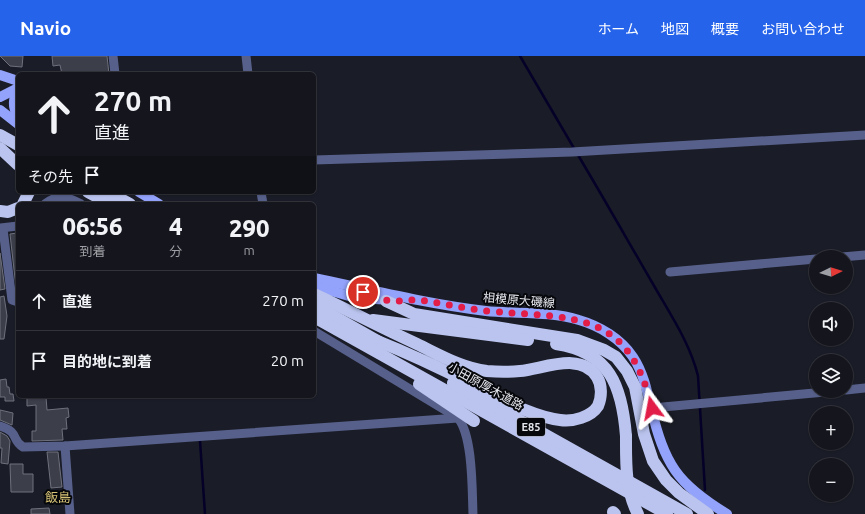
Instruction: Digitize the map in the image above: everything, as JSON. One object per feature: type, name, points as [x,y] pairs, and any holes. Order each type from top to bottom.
[{"type":"highway","points":[[0,136],[16,143]]},
{"type":"highway","points":[[0,147],[16,154]]},
{"type":"highway","points":[[0,147],[16,163]]},
{"type":"highway","points":[[92,194],[106,202]]},
{"type":"highway","points":[[112,194],[126,202]]},
{"type":"highway","points":[[0,211],[8,212],[16,209]]},
{"type":"highway","points":[[316,295],[448,359],[472,368],[501,372],[521,371],[556,364],[570,363],[581,365],[597,376],[601,396],[598,406],[591,414],[584,417],[562,421],[544,417],[499,398],[426,362],[373,344]]},
{"type":"highway","points":[[386,301],[414,314],[577,340],[604,350],[616,358],[628,371],[635,387],[644,434],[653,461],[666,480],[679,493],[708,514]]},
{"type":"highway","name":"小田原厚木道路","points":[[316,306],[373,344],[510,427],[667,514]]},
{"type":"highway","points":[[357,315],[375,321],[558,344],[589,354],[600,362],[612,375],[617,388],[624,417],[630,496],[638,514]]},
{"type":"highway","name":"小田原厚木道路","points":[[316,318],[373,344],[687,514]]},
{"type":"highway","points":[[373,344],[474,421]]},
{"type":"main road","points":[[0,75],[16,80]]},
{"type":"main road","points":[[0,97],[16,90]]},
{"type":"main road","points":[[16,94],[14,99],[14,108],[16,120]]},
{"type":"main road","points":[[0,110],[16,120]]},
{"type":"main road","points":[[0,118],[16,120]]},
{"type":"main road","points":[[142,194],[156,202]]},
{"type":"main road","name":"相模原大磯線","points":[[316,278],[417,300],[486,311],[561,317],[591,324],[607,332],[633,356],[646,384],[661,445],[667,459],[690,488],[726,514]]},
{"type":"main road","points":[[316,279],[335,286],[377,296],[386,301]]},
{"type":"main road","name":"相模原大磯線","points":[[316,287],[356,298],[386,301],[417,300]]},
{"type":"street","points":[[113,56],[115,72]]},
{"type":"street","points":[[246,56],[248,72]]},
{"type":"street","points":[[316,160],[572,152],[865,135]]},
{"type":"street","points":[[48,202],[54,198],[64,196],[77,202]]},
{"type":"street","points":[[16,226],[1,228],[3,250],[12,300],[16,301]]},
{"type":"street","points":[[853,256],[865,255]]},
{"type":"street","points":[[670,272],[809,260]]},
{"type":"street","points":[[316,332],[458,418],[464,424],[468,437],[474,514]]},
{"type":"street","points":[[853,389],[865,388]]},
{"type":"street","points":[[652,408],[809,393]]},
{"type":"street","points":[[0,426],[10,429],[14,433],[18,444],[23,447],[65,446],[458,418]]},
{"type":"street","points":[[65,446],[70,514]]},
{"type":"building","points":[[0,56],[23,56],[22,67],[10,66]]},
{"type":"building","points":[[52,56],[107,56],[109,72],[62,72],[60,65],[53,66]]},
{"type":"building","points":[[16,233],[16,287],[10,234]]},
{"type":"building","points":[[0,253],[5,289],[0,290]]},
{"type":"building","points":[[4,296],[7,316],[4,339],[0,339],[0,297]]},
{"type":"building","points":[[6,379],[7,387],[9,387],[10,394],[13,394],[14,401],[5,401],[5,397],[0,397],[0,380]]},
{"type":"building","points":[[27,398],[46,398],[47,410],[68,408],[69,417],[66,418],[67,429],[62,429],[63,440],[32,441],[32,431],[36,431],[36,405],[27,406]]},
{"type":"building","points":[[0,410],[13,413],[12,425],[0,420]]},
{"type":"building","points":[[0,432],[7,436],[10,441],[8,464],[1,463],[2,448],[0,448]]},
{"type":"building","points":[[47,452],[58,452],[62,487],[51,488]]},
{"type":"building","points":[[10,464],[23,464],[23,474],[33,474],[33,492],[11,492]]},
{"type":"building","points":[[49,508],[50,514],[31,514],[31,509]]},
{"type":"waterway","points":[[520,56],[575,150]]},
{"type":"waterway","points":[[578,155],[673,318],[690,352],[698,376],[705,490]]},
{"type":"waterway","points":[[200,441],[205,514]]},
{"type":"district","name":"飯島","points":[[58,497]]},
{"type":"route","points":[[363,292],[377,296],[386,301],[417,300],[486,311],[561,317],[591,324],[607,332],[623,345],[633,356],[646,384],[652,408]]}]
